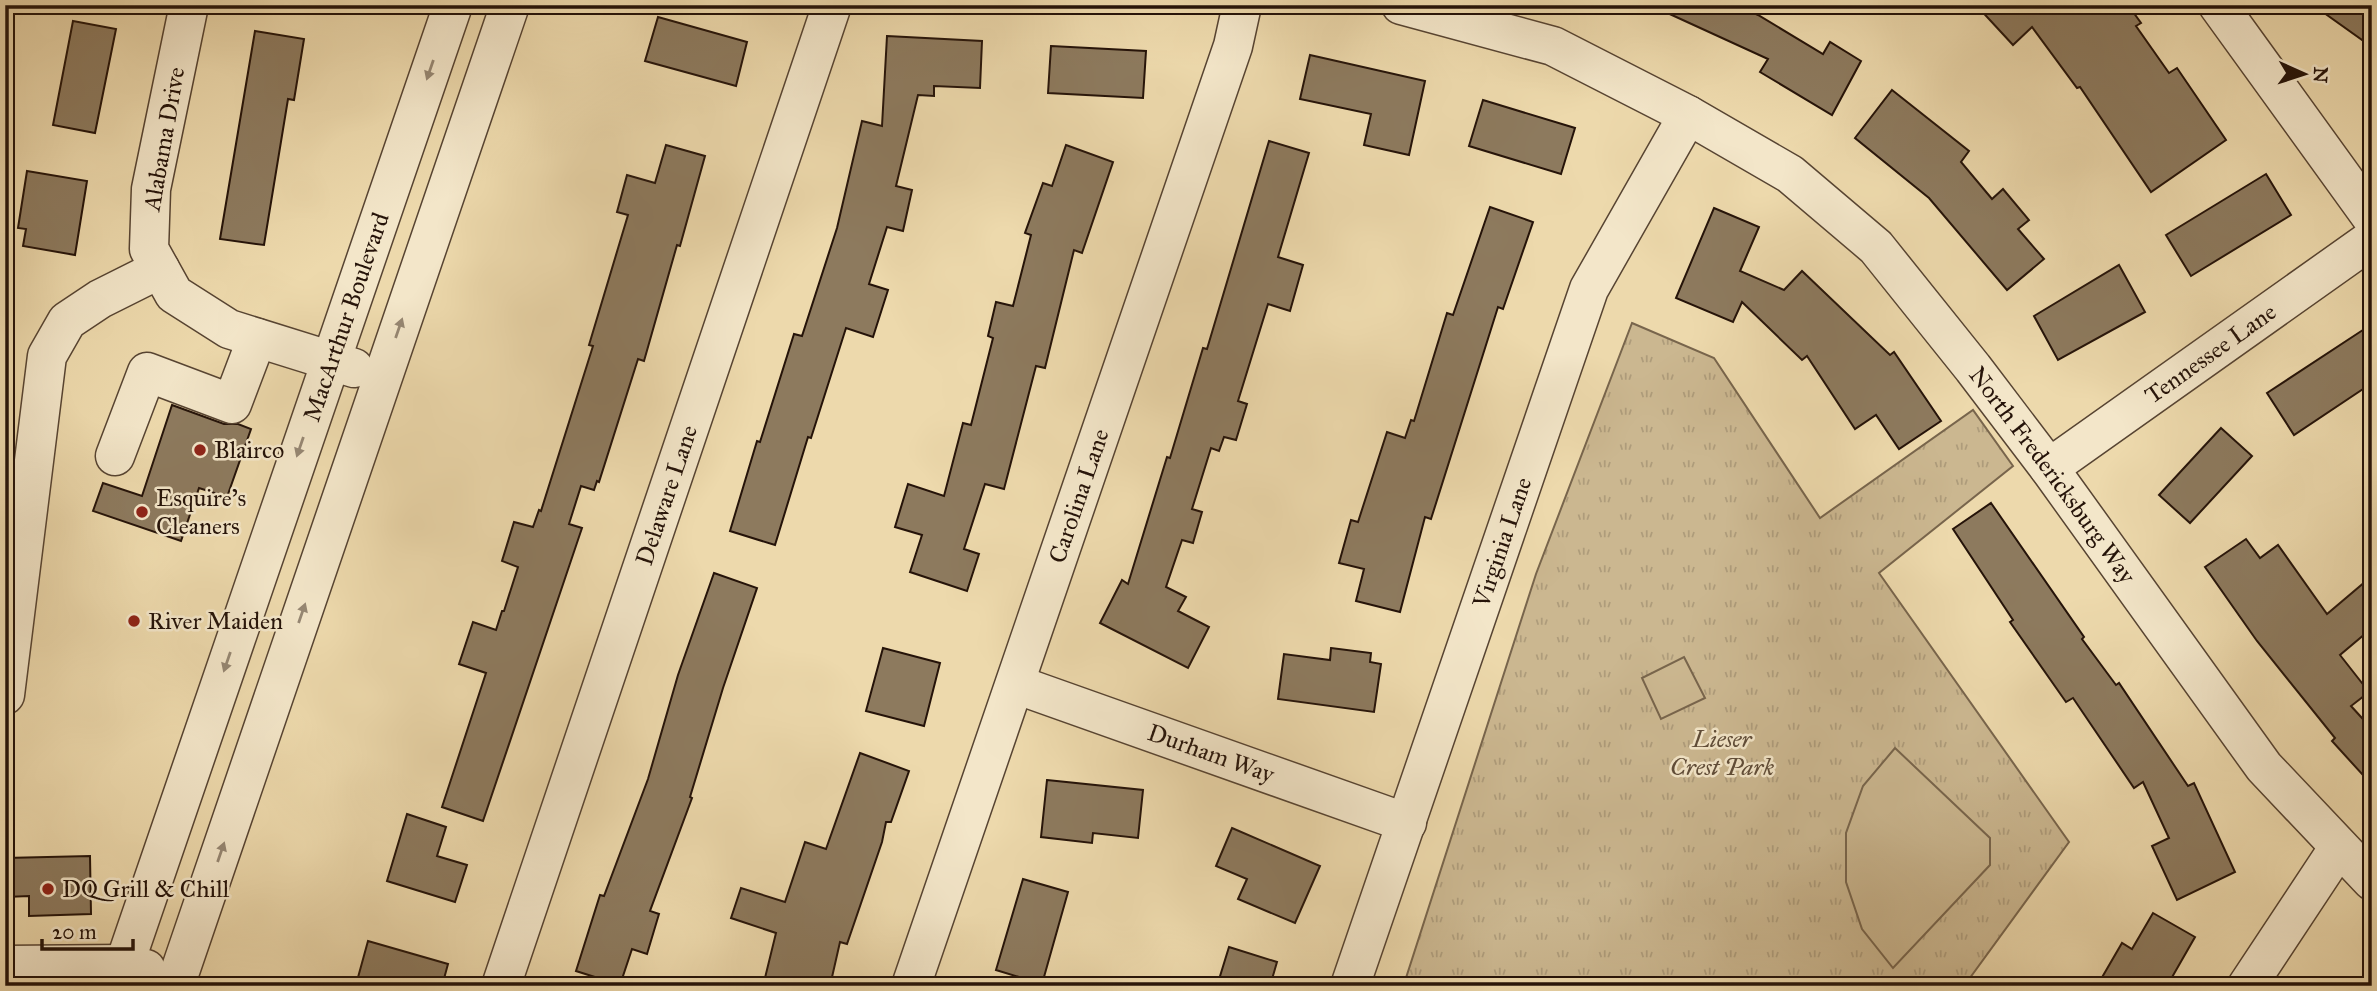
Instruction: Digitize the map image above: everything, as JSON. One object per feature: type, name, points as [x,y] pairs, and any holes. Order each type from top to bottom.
[{"type":"street","name":"Alabama Drive","points":[[189,5],[152,189],[149,249],[174,294],[229,330],[382,376]]},
{"type":"street","name":"MacArthur Boulevard","points":[[120,975],[453,5]]},
{"type":"street","points":[[5,965],[182,983],[382,376],[510,5]]},
{"type":"street","name":"Delaware Lane","points":[[502,986],[832,5]]},
{"type":"street","name":"Carolina Lane","points":[[911,986],[1233,46],[1242,5]]},
{"type":"street","name":"North Fredericksburg Way","points":[[1401,5],[1553,46],[1688,115],[1790,174],[1876,247],[2049,468],[2264,767],[2372,881]]},
{"type":"street","points":[[2218,5],[2372,218]]},
{"type":"street","name":"Virginia Lane","points":[[1350,986],[1590,289],[1688,115]]},
{"type":"street","name":"Tennessee Lane","points":[[2049,468],[2372,239]]},
{"type":"street","points":[[5,695],[17,501],[47,356],[66,321],[100,299],[160,269]]},
{"type":"street","points":[[115,456],[148,372],[232,404],[257,338]]},
{"type":"street","name":"Durham Way","points":[[1015,684],[1407,823]]},
{"type":"street","points":[[2247,986],[2339,848]]},
{"type":"green space","name":"Lieser Crest Park","points":[[1632,323],[1714,358],[1820,518],[1973,410],[2013,466],[1879,573],[2069,842],[1964,986],[1427,986],[1406,978],[1536,574]]},
{"type":"green space","points":[[1684,657],[1705,698],[1661,719],[1642,678]]},
{"type":"green space","points":[[1895,748],[1990,838],[1990,865],[1893,968],[1862,929],[1846,882],[1846,833],[1863,786]]},
{"type":"building","points":[[1650,5],[1738,5],[1823,54],[1830,42],[1861,61],[1832,115],[1760,72],[1768,59]]},
{"type":"building","points":[[1976,5],[2128,5],[2141,23],[2136,26],[2169,73],[2177,68],[2226,140],[2151,192],[2080,87],[2077,88],[2032,27],[2013,45]]},
{"type":"building","points":[[2313,5],[2372,5],[2372,47]]},
{"type":"building","points":[[658,17],[747,42],[736,86],[645,61]]},
{"type":"building","points":[[73,21],[116,29],[95,133],[53,125]]},
{"type":"building","points":[[255,31],[304,39],[294,100],[288,99],[264,245],[220,239]]},
{"type":"building","points":[[887,36],[982,41],[980,88],[934,86],[934,96],[918,95],[896,186],[912,190],[903,231],[887,227],[869,284],[888,290],[873,337],[846,328],[811,438],[808,437],[775,545],[730,531],[757,441],[760,442],[794,334],[802,336],[837,228],[862,121],[882,126]]},
{"type":"building","points":[[1051,46],[1146,51],[1143,98],[1048,93]]},
{"type":"building","points":[[1310,55],[1425,81],[1409,155],[1364,145],[1371,114],[1300,99]]},
{"type":"building","points":[[1892,90],[1969,151],[1961,162],[1992,199],[2003,189],[2029,220],[2018,229],[2044,259],[2007,290],[1929,198],[1855,138]]},
{"type":"building","points":[[1483,100],[1575,128],[1561,174],[1469,146]]},
{"type":"building","points":[[1269,141],[1309,153],[1278,257],[1303,265],[1290,311],[1268,304],[1238,401],[1247,404],[1236,440],[1224,437],[1219,451],[1211,448],[1192,509],[1202,512],[1193,543],[1182,540],[1166,587],[1186,597],[1178,611],[1209,627],[1188,668],[1100,623],[1122,580],[1128,584],[1203,348],[1207,349]]},
{"type":"building","points":[[666,145],[705,156],[644,361],[638,359],[599,482],[597,481],[594,490],[581,486],[569,524],[582,528],[483,821],[442,807],[486,673],[459,664],[473,622],[496,630],[504,611],[518,567],[502,561],[514,522],[533,527],[539,510],[541,511],[593,346],[589,345],[628,215],[617,212],[627,175],[655,183]]},
{"type":"building","points":[[1066,145],[1113,162],[1082,253],[1074,250],[1045,368],[1036,366],[1004,489],[985,484],[964,549],[979,554],[967,591],[910,572],[922,535],[895,527],[908,484],[944,496],[963,423],[971,425],[993,338],[988,336],[996,302],[1013,306],[1031,235],[1025,233],[1043,183],[1052,186]]},
{"type":"building","points":[[27,171],[87,181],[75,255],[23,246],[26,229],[18,228]]},
{"type":"building","points":[[2266,174],[2291,215],[2191,276],[2166,235]]},
{"type":"building","points":[[1490,207],[1533,222],[1503,309],[1498,307],[1431,519],[1425,517],[1400,612],[1356,601],[1364,569],[1339,563],[1351,520],[1358,522],[1387,432],[1405,438],[1411,420],[1414,421],[1447,313],[1453,315]]},
{"type":"building","points":[[1714,208],[1759,227],[1740,271],[1784,290],[1802,271],[1890,355],[1894,352],[1941,421],[1899,449],[1876,415],[1855,429],[1807,356],[1802,360],[1742,302],[1733,322],[1676,298]]},
{"type":"building","points":[[2119,265],[2145,312],[2058,360],[2034,316]]},
{"type":"building","points":[[2372,324],[2372,383],[2294,435],[2267,393]]},
{"type":"building","points":[[172,405],[224,424],[238,424],[251,429],[227,497],[199,488],[181,541],[93,511],[103,483],[142,496]]},
{"type":"building","points":[[2221,428],[2252,456],[2190,523],[2159,495]]},
{"type":"building","points":[[1991,503],[2084,637],[2082,639],[2116,685],[2119,683],[2188,786],[2194,783],[2235,872],[2177,900],[2152,846],[2169,838],[2143,782],[2134,788],[2073,698],[2066,702],[2010,622],[2013,620],[1953,529]]},
{"type":"building","points":[[2246,539],[2260,558],[2278,545],[2327,614],[2372,576],[2372,628],[2340,655],[2369,692],[2351,706],[2372,729],[2372,785],[2332,741],[2335,738],[2257,641],[2205,567]]},
{"type":"building","points":[[714,573],[757,588],[723,688],[690,797],[692,798],[650,911],[659,914],[647,954],[632,949],[620,985],[576,971],[600,895],[604,896],[648,779],[678,675]]},
{"type":"building","points":[[883,648],[940,663],[924,726],[866,711]]},
{"type":"building","points":[[1331,648],[1371,653],[1370,662],[1381,664],[1374,712],[1278,699],[1284,654],[1330,660]]},
{"type":"building","points":[[860,753],[909,771],[891,822],[886,822],[882,842],[847,944],[840,942],[830,986],[763,986],[776,933],[731,918],[741,888],[785,902],[805,842],[826,849]]},
{"type":"building","points":[[1047,780],[1143,790],[1138,838],[1093,833],[1092,843],[1041,837]]},
{"type":"building","points":[[407,814],[446,827],[437,856],[467,865],[455,902],[387,881]]},
{"type":"building","points":[[1232,828],[1320,866],[1295,923],[1238,899],[1247,879],[1216,866]]},
{"type":"building","name":"DQ Grill & Chill","points":[[90,856],[91,914],[29,916],[29,896],[6,897],[5,858]]},
{"type":"building","points":[[1023,879],[1068,892],[1042,984],[996,970]]},
{"type":"building","points":[[2153,913],[2195,937],[2167,986],[2097,986],[2122,943],[2132,949]]},
{"type":"building","points":[[368,941],[448,964],[442,986],[372,986],[357,981]]},
{"type":"building","points":[[1229,947],[1277,962],[1270,986],[1217,986]]},
{"type":"place","name":"Blairco","points":[[200,450]]},
{"type":"place","name":"Esquire's Cleaners","points":[[142,512]]},
{"type":"place","name":"River Maiden","points":[[134,621]]},
{"type":"place","name":"DQ Grill & Chill","points":[[48,889]]}]
